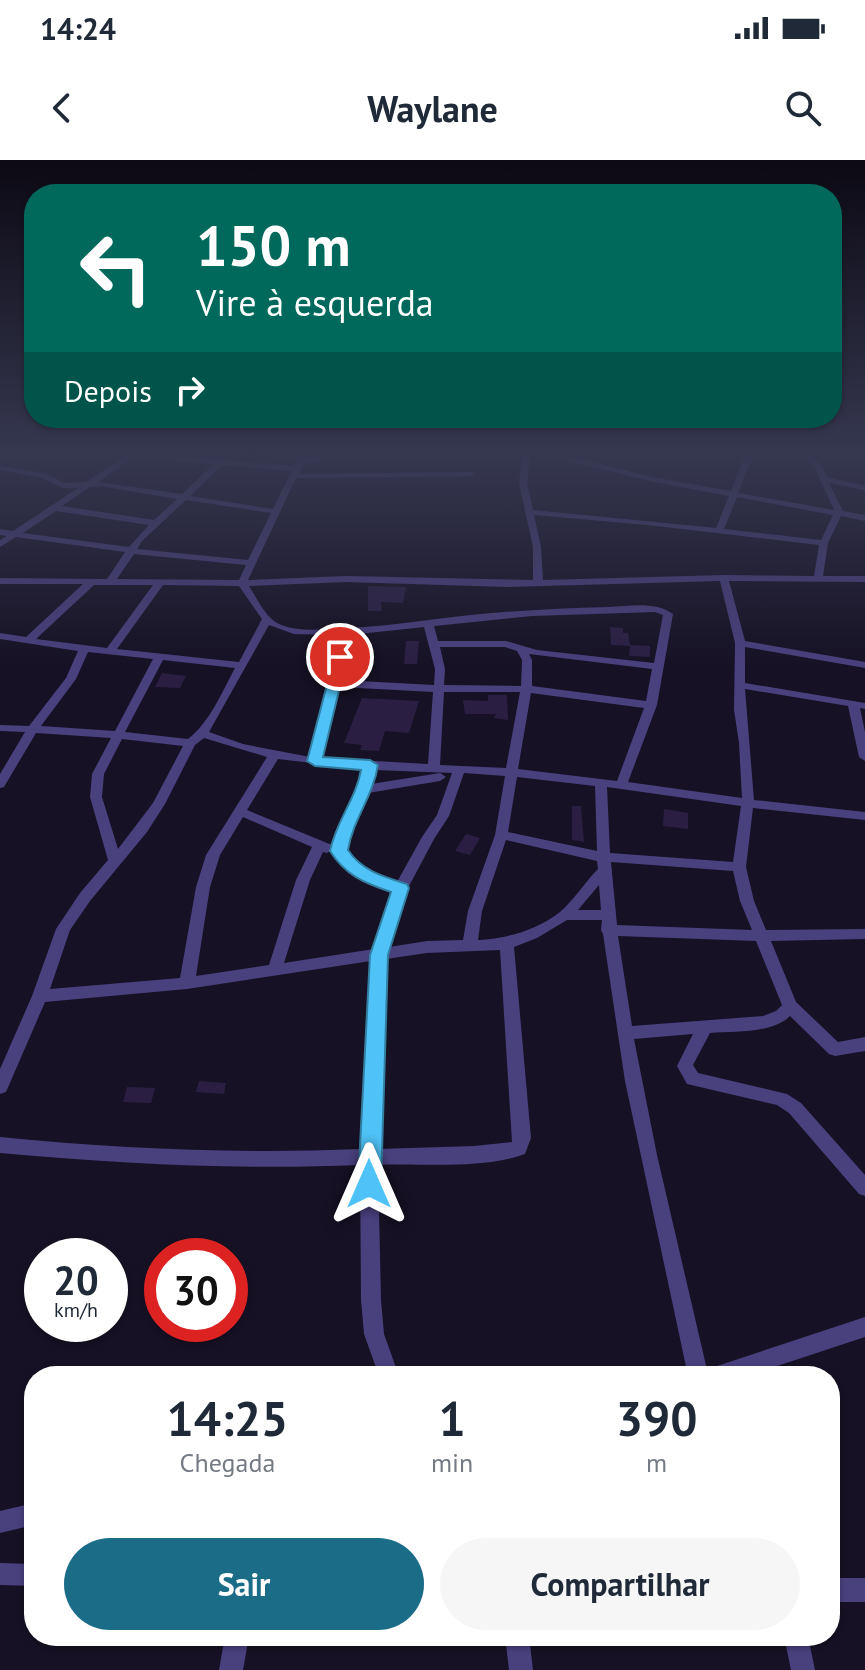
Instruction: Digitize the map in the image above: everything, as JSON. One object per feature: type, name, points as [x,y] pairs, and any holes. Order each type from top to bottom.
[{"type":"street","points":[[0,544],[27,526]]},
{"type":"street","points":[[110,582],[130,550],[152,526]]},
{"type":"street","points":[[242,583],[270,526]]},
{"type":"street","points":[[533,526],[538,583]]},
{"type":"street","points":[[674,526],[824,543]]},
{"type":"street","points":[[719,531],[721,526]]},
{"type":"street","points":[[818,580],[824,543],[832,526]]},
{"type":"street","points":[[0,532],[251,563]]},
{"type":"street","points":[[724,578],[740,643],[739,685],[748,802],[739,867],[760,936],[790,1006],[835,1049],[865,1044]]},
{"type":"street","points":[[0,581],[242,583],[346,579],[538,583],[724,578],[865,579]]},
{"type":"street","points":[[29,640],[92,581]]},
{"type":"street","points":[[110,651],[160,582]]},
{"type":"street","points":[[242,583],[267,619],[289,630],[345,631],[491,616],[664,610],[669,617],[656,666],[651,705],[622,783]]},
{"type":"street","points":[[1,1079],[40,996],[63,929],[159,804],[190,743],[202,734],[267,619]]},
{"type":"street","points":[[428,622],[440,669],[434,769]]},
{"type":"street","points":[[315,761],[345,631]]},
{"type":"street","points":[[0,636],[84,649],[241,665]]},
{"type":"street","points":[[434,644],[486,642],[520,647],[530,662],[559,691]]},
{"type":"street","points":[[740,643],[865,665]]},
{"type":"street","points":[[0,784],[32,730],[64,689],[84,649]]},
{"type":"street","points":[[115,861],[96,797],[98,774],[159,657]]},
{"type":"street","points":[[530,662],[656,666]]},
{"type":"street","points":[[470,943],[475,911],[501,835],[530,662]]},
{"type":"street","points":[[335,683],[559,691],[651,705]]},
{"type":"street","points":[[739,685],[859,705],[865,757]]},
{"type":"street","points":[[0,728],[190,743]]},
{"type":"street","points":[[202,734],[252,752],[274,756],[622,783],[865,816]]},
{"type":"street","points":[[187,983],[203,887],[213,855],[274,756]]},
{"type":"street","points":[[339,851],[342,832],[366,789],[370,765]]},
{"type":"street","points":[[366,789],[459,772]]},
{"type":"street","points":[[385,1366],[374,1334],[369,1158],[379,955],[401,888],[443,816],[459,772]]},
{"type":"street","points":[[601,781],[602,865],[608,922],[650,1159],[696,1366]]},
{"type":"street","points":[[239,811],[319,847],[339,851],[349,865],[371,879],[401,888]]},
{"type":"street","points":[[501,835],[602,865],[739,867]]},
{"type":"street","points":[[274,971],[293,908],[319,847]]},
{"type":"street","points":[[40,996],[187,983],[470,943],[507,944],[565,915],[602,865]]},
{"type":"street","points":[[565,915],[760,936],[865,934]]},
{"type":"street","points":[[0,1145],[93,1155],[195,1159],[369,1158],[519,1148],[522,1138],[507,944]]},
{"type":"street","points":[[627,1033],[763,1022],[781,1016],[790,1006]]},
{"type":"street","points":[[705,1027],[685,1066],[687,1073],[693,1079],[781,1099],[795,1108],[865,1188]]},
{"type":"street","points":[[747,1366],[865,1327]]},
{"type":"street","points":[[0,1522],[24,1516]]},
{"type":"street","points":[[0,1574],[24,1575]]},
{"type":"street","points":[[840,1590],[865,1590]]},
{"type":"street","points":[[231,1670],[235,1646]]},
{"type":"street","points":[[518,1646],[521,1670]]},
{"type":"street","points":[[798,1646],[803,1670]]},
{"type":"building","points":[[368,586],[406,587],[403,603],[381,602],[382,611],[368,611]]},
{"type":"building","points":[[610,627],[623,628],[623,633],[628,633],[630,645],[650,646],[650,657],[629,656],[630,646],[611,645]]},
{"type":"building","points":[[406,641],[419,641],[417,664],[404,664]]},
{"type":"building","points":[[162,673],[186,676],[180,688],[155,687]]},
{"type":"building","points":[[488,695],[507,695],[508,720],[494,718],[496,714],[465,714],[463,700],[488,701]]},
{"type":"building","points":[[362,698],[419,701],[409,733],[385,731],[379,751],[360,750],[362,745],[344,743]]},
{"type":"building","points":[[572,806],[581,806],[584,842],[572,840]]},
{"type":"building","points":[[664,809],[688,813],[688,829],[663,826]]},
{"type":"building","points":[[466,834],[480,838],[470,855],[455,851]]},
{"type":"building","points":[[199,1081],[226,1083],[224,1094],[196,1092]]},
{"type":"building","points":[[127,1087],[155,1088],[151,1103],[123,1102]]},
{"type":"route","points":[[340,657],[315,761],[370,765],[366,789],[342,832],[339,851],[349,865],[371,879],[401,888],[379,955],[369,1184]]}]
